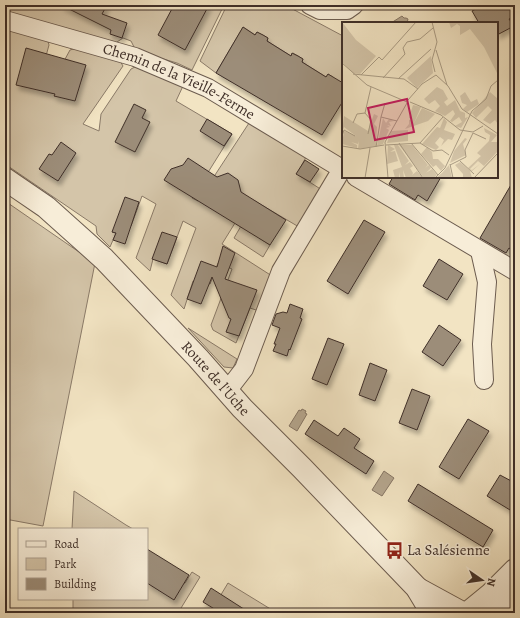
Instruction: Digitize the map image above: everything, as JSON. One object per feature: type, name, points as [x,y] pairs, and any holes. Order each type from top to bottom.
[{"type":"street","points":[[310,5],[320,10],[347,10],[354,5]]},
{"type":"street","name":"Chemin de la Vieille-Ferme","points":[[5,20],[135,57],[208,88],[342,169]]},
{"type":"street","points":[[227,391],[244,369],[281,271],[343,178]]},
{"type":"street","name":"Chemin de la Vieille-Ferme","points":[[357,178],[515,271]]},
{"type":"street","name":"Route de l'Uche","points":[[5,179],[46,207],[104,258],[198,358],[242,408],[308,473],[417,588],[432,613]]},
{"type":"street","points":[[480,251],[487,282],[482,344],[484,380]]},
{"type":"street","points":[[467,613],[515,572]]},
{"type":"street","points":[[499,613],[515,572]]},
{"type":"street","name":"Route de l'Uche","points":[[417,588],[467,613]]},
{"type":"green space","points":[[5,5],[224,5],[192,70],[177,63],[136,51],[131,41],[123,38],[114,44],[5,11]]},
{"type":"green space","points":[[227,5],[285,5],[342,35],[342,86],[328,74],[326,77],[302,62],[303,59],[293,53],[291,56],[267,41],[268,38],[257,32],[255,35],[243,27],[216,73],[200,61]]},
{"type":"green space","points":[[5,27],[47,38],[49,45],[46,56],[64,61],[70,50],[77,48],[120,61],[123,66],[83,124],[99,131],[101,114],[131,69],[139,65],[183,86],[176,101],[232,134],[192,198],[198,201],[249,123],[306,157],[297,174],[322,190],[299,227],[253,200],[235,223],[222,244],[272,276],[259,311],[250,308],[236,343],[213,330],[211,325],[232,269],[218,263],[210,284],[202,281],[201,283],[193,281],[184,309],[171,295],[196,228],[183,221],[167,264],[153,259],[150,271],[136,258],[156,204],[142,196],[131,226],[124,223],[112,232],[116,233],[110,247],[97,234],[96,226],[5,164]]},
{"type":"green space","points":[[5,201],[95,263],[43,526],[5,519]]},
{"type":"green space","points":[[241,226],[270,245],[263,257],[234,238]]},
{"type":"green space","points":[[188,328],[237,359],[233,368],[224,367]]},
{"type":"green space","points":[[74,491],[131,528],[72,528]]},
{"type":"green space","points":[[192,572],[200,577],[178,613],[73,613],[73,600],[148,600],[148,583],[185,583]]},
{"type":"green space","points":[[228,583],[277,613],[210,613]]},
{"type":"shaded area","points":[[402,16],[408,19],[407,22],[393,22]]},
{"type":"shaded area","points":[[302,409],[306,411],[305,413],[307,414],[297,431],[289,426],[299,410],[301,411]]},
{"type":"shaded area","points":[[384,471],[394,478],[382,496],[372,490]]},
{"type":"building","points":[[61,5],[107,5],[102,14],[127,23],[122,38],[110,34],[111,30]]},
{"type":"building","points":[[174,5],[209,5],[185,50],[158,35]]},
{"type":"building","points":[[483,5],[515,5],[515,16],[509,19],[514,26],[498,34],[498,22],[478,22],[472,11]]},
{"type":"building","points":[[243,27],[255,35],[257,32],[268,38],[267,41],[291,56],[292,53],[303,59],[302,62],[326,77],[328,74],[342,82],[342,103],[322,135],[216,73]]},
{"type":"building","points":[[26,48],[86,65],[75,101],[54,96],[55,94],[16,85]]},
{"type":"building","points":[[134,104],[146,110],[142,118],[150,122],[135,152],[115,142]]},
{"type":"building","points":[[207,119],[232,134],[224,146],[200,131]]},
{"type":"building","points":[[61,142],[76,153],[58,181],[39,169],[49,154],[52,155]]},
{"type":"building","points":[[188,158],[217,177],[228,173],[238,180],[241,192],[286,220],[270,245],[164,180],[171,169],[183,165]]},
{"type":"building","points":[[305,160],[319,169],[310,182],[296,174]]},
{"type":"building","points":[[392,178],[440,178],[427,201],[418,195],[415,200],[389,184]]},
{"type":"building","points":[[515,178],[515,252],[509,248],[506,253],[480,238]]},
{"type":"building","points":[[125,197],[139,202],[125,244],[113,240],[116,233],[112,232]]},
{"type":"building","points":[[364,220],[385,232],[348,294],[327,281]]},
{"type":"building","points":[[162,232],[177,237],[167,264],[152,259]]},
{"type":"building","points":[[223,246],[235,253],[225,279],[257,290],[239,336],[226,332],[231,319],[229,318],[212,277],[201,304],[187,299],[201,261],[217,267]]},
{"type":"building","points":[[439,259],[463,274],[447,300],[423,286]]},
{"type":"building","points":[[290,304],[303,309],[300,318],[302,319],[287,356],[273,351],[280,328],[272,325],[276,314],[283,312],[287,313]]},
{"type":"building","points":[[439,325],[461,340],[443,366],[422,352]]},
{"type":"building","points":[[328,338],[344,344],[327,385],[312,379]]},
{"type":"building","points":[[370,363],[387,370],[375,401],[359,395]]},
{"type":"building","points":[[412,389],[430,396],[417,430],[399,423]]},
{"type":"building","points":[[468,419],[489,431],[459,479],[439,467]]},
{"type":"building","points":[[314,420],[338,436],[344,428],[360,439],[354,448],[374,461],[366,474],[305,434]]},
{"type":"building","points":[[500,475],[515,483],[515,513],[487,496]]},
{"type":"building","points":[[418,484],[493,530],[483,547],[408,501]]},
{"type":"building","points":[[148,550],[189,575],[174,600],[148,584]]},
{"type":"building","points":[[211,588],[250,613],[221,613],[203,602]]},
{"type":"place","name":"La Salésienne","points":[[394,550]]}]
